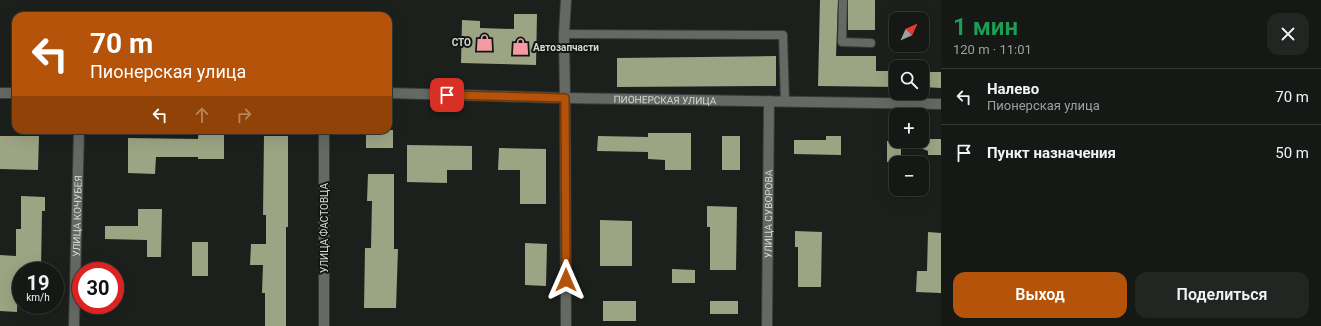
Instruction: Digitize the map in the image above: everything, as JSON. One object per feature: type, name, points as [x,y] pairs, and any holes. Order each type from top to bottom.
[{"type":"street","points":[[566,0],[564,34],[566,326]]},
{"type":"street","points":[[0,93],[12,93]]},
{"type":"street","name":"ПИОНЕРСКАЯ УЛИЦА","points":[[392,93],[565,98],[941,104]]},
{"type":"street","name":"УЛИЦА СУВОРОВА","points":[[767,326],[769,102]]},
{"type":"street","name":"УЛИЦА КОЧУБЕЯ","points":[[74,326],[79,134]]},
{"type":"street","name":"УЛИЦА ФАСТОВЦА","points":[[324,134],[324,326]]},
{"type":"lane","points":[[843,0],[842,42],[871,43]]},
{"type":"lane","points":[[564,34],[783,35],[785,102]]},
{"type":"building","points":[[820,0],[838,0],[836,56],[876,56],[876,71],[889,71],[889,87],[818,86]]},
{"type":"building","points":[[848,0],[875,0],[875,30],[848,30]]},
{"type":"building","points":[[514,14],[537,14],[536,65],[461,63],[462,20],[480,21],[480,28],[514,29]]},
{"type":"building","points":[[776,56],[776,86],[617,87],[617,58]]},
{"type":"building","points":[[929,72],[941,72],[941,88],[929,87]]},
{"type":"building","points":[[393,130],[393,148],[366,148],[366,134],[392,134]]},
{"type":"building","points":[[648,133],[691,133],[691,170],[665,170],[665,160],[648,159],[648,152],[597,151],[598,136],[648,137]]},
{"type":"building","points":[[199,134],[224,134],[224,159],[198,159],[198,157],[156,157],[155,174],[128,173],[128,138],[198,139]]},
{"type":"building","points":[[0,136],[39,136],[38,170],[0,169]]},
{"type":"building","points":[[264,136],[288,136],[286,326],[265,326],[265,293],[262,293],[263,265],[250,265],[251,244],[266,244],[266,215],[263,215]]},
{"type":"building","points":[[722,136],[740,136],[740,170],[722,170]]},
{"type":"building","points":[[826,136],[841,136],[841,155],[794,154],[794,140],[826,140]]},
{"type":"building","points":[[929,139],[941,139],[941,155],[928,155],[928,151],[920,148],[929,148]]},
{"type":"building","points":[[887,141],[889,141],[889,148],[901,148],[901,156],[889,156],[889,162],[887,162]]},
{"type":"building","points":[[407,145],[472,146],[472,170],[447,170],[447,183],[407,182]]},
{"type":"building","points":[[499,148],[546,149],[546,204],[520,204],[520,170],[498,170]]},
{"type":"building","points":[[368,174],[394,174],[394,249],[398,249],[396,308],[364,308],[365,248],[371,248],[372,201],[367,201]]},
{"type":"building","points":[[21,196],[45,197],[45,211],[42,211],[41,262],[12,262],[12,312],[0,311],[0,255],[16,256],[16,229],[21,229]]},
{"type":"building","points":[[707,206],[737,207],[736,270],[710,270],[710,227],[707,227]]},
{"type":"building","points":[[138,209],[162,209],[161,257],[147,257],[147,240],[105,239],[105,226],[138,226]]},
{"type":"building","points":[[600,220],[632,221],[632,266],[600,266]]},
{"type":"building","points":[[795,231],[822,232],[821,287],[798,287],[798,247],[795,247]]},
{"type":"building","points":[[928,232],[941,233],[941,293],[916,292],[917,271],[927,271]]},
{"type":"building","points":[[192,242],[208,242],[208,276],[192,276]]},
{"type":"building","points":[[525,243],[547,244],[546,286],[525,285]]},
{"type":"building","points":[[672,269],[695,270],[695,283],[672,283]]},
{"type":"building","points":[[603,301],[636,301],[636,321],[603,321]]},
{"type":"building","points":[[710,301],[738,301],[738,314],[710,314]]},
{"type":"place","name":"СТО","points":[[484,42]]},
{"type":"place","name":"Автозапчасти","points":[[520,47]]},
{"type":"route","points":[[447,95],[565,98],[566,280]]}]
